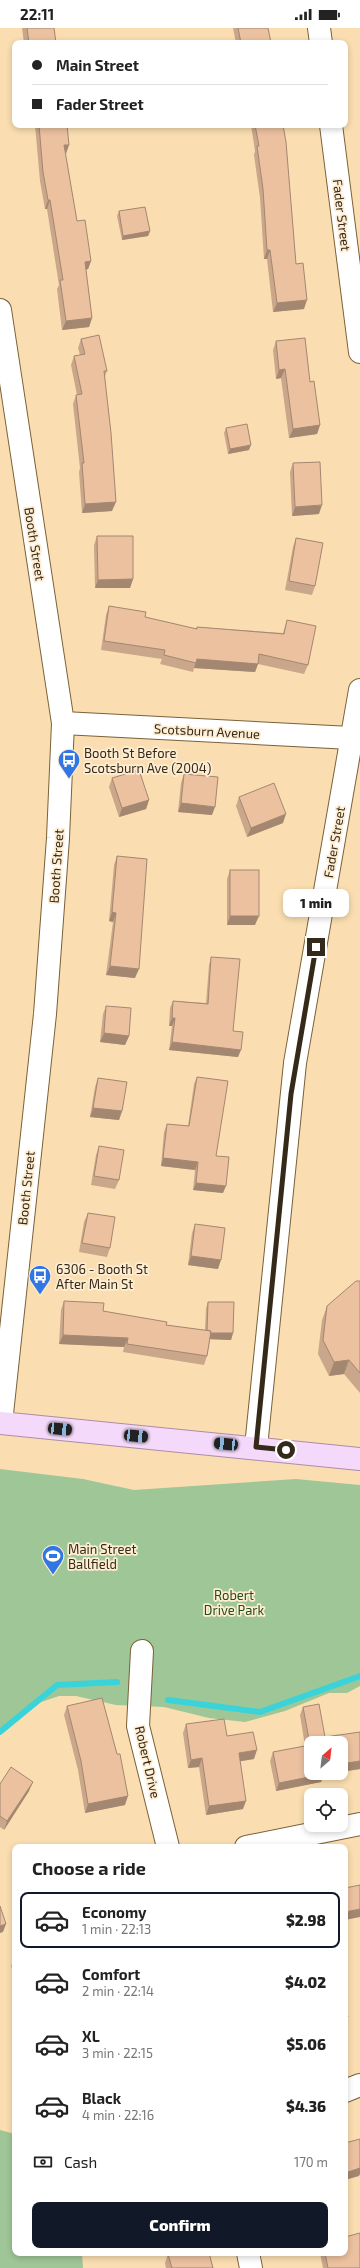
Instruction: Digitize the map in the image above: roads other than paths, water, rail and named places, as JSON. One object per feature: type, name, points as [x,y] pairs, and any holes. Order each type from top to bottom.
[{"type":"main road","points":[[1,1423],[256,1447],[360,1459]]},
{"type":"street","points":[[319,28],[321,40]]},
{"type":"street","name":"Fader Street","points":[[331,128],[360,352]]},
{"type":"street","name":"Booth Street","points":[[0,310],[63,723],[58,838],[44,1014],[1,1423]]},
{"type":"street","name":"Fader Street","points":[[256,1447],[295,1063],[360,690]]},
{"type":"street","name":"Scotsburn Avenue","points":[[63,723],[351,738]]},
{"type":"street","name":"Robert Drive","points":[[142,1651],[138,1726],[167,1844]]},
{"type":"street","points":[[261,1844],[360,1824]]},
{"type":"street","points":[[348,2090],[360,2085]]},
{"type":"street","points":[[249,2256],[251,2268]]},
{"type":"waterway","points":[[168,1700],[260,1712],[360,1676]]},
{"type":"waterway","points":[[0,1732],[57,1685],[117,1682]]},
{"type":"place","name":"Booth St Before Scotsburn Ave (2004)","points":[[69,780]]},
{"type":"place","name":"6306 - Booth St After Main St","points":[[40,1296]]},
{"type":"place","name":"Main Street Ballfield","points":[[53,1576]]},
{"type":"park label","name":"Robert Drive Park","points":[[234,1602]]}]
